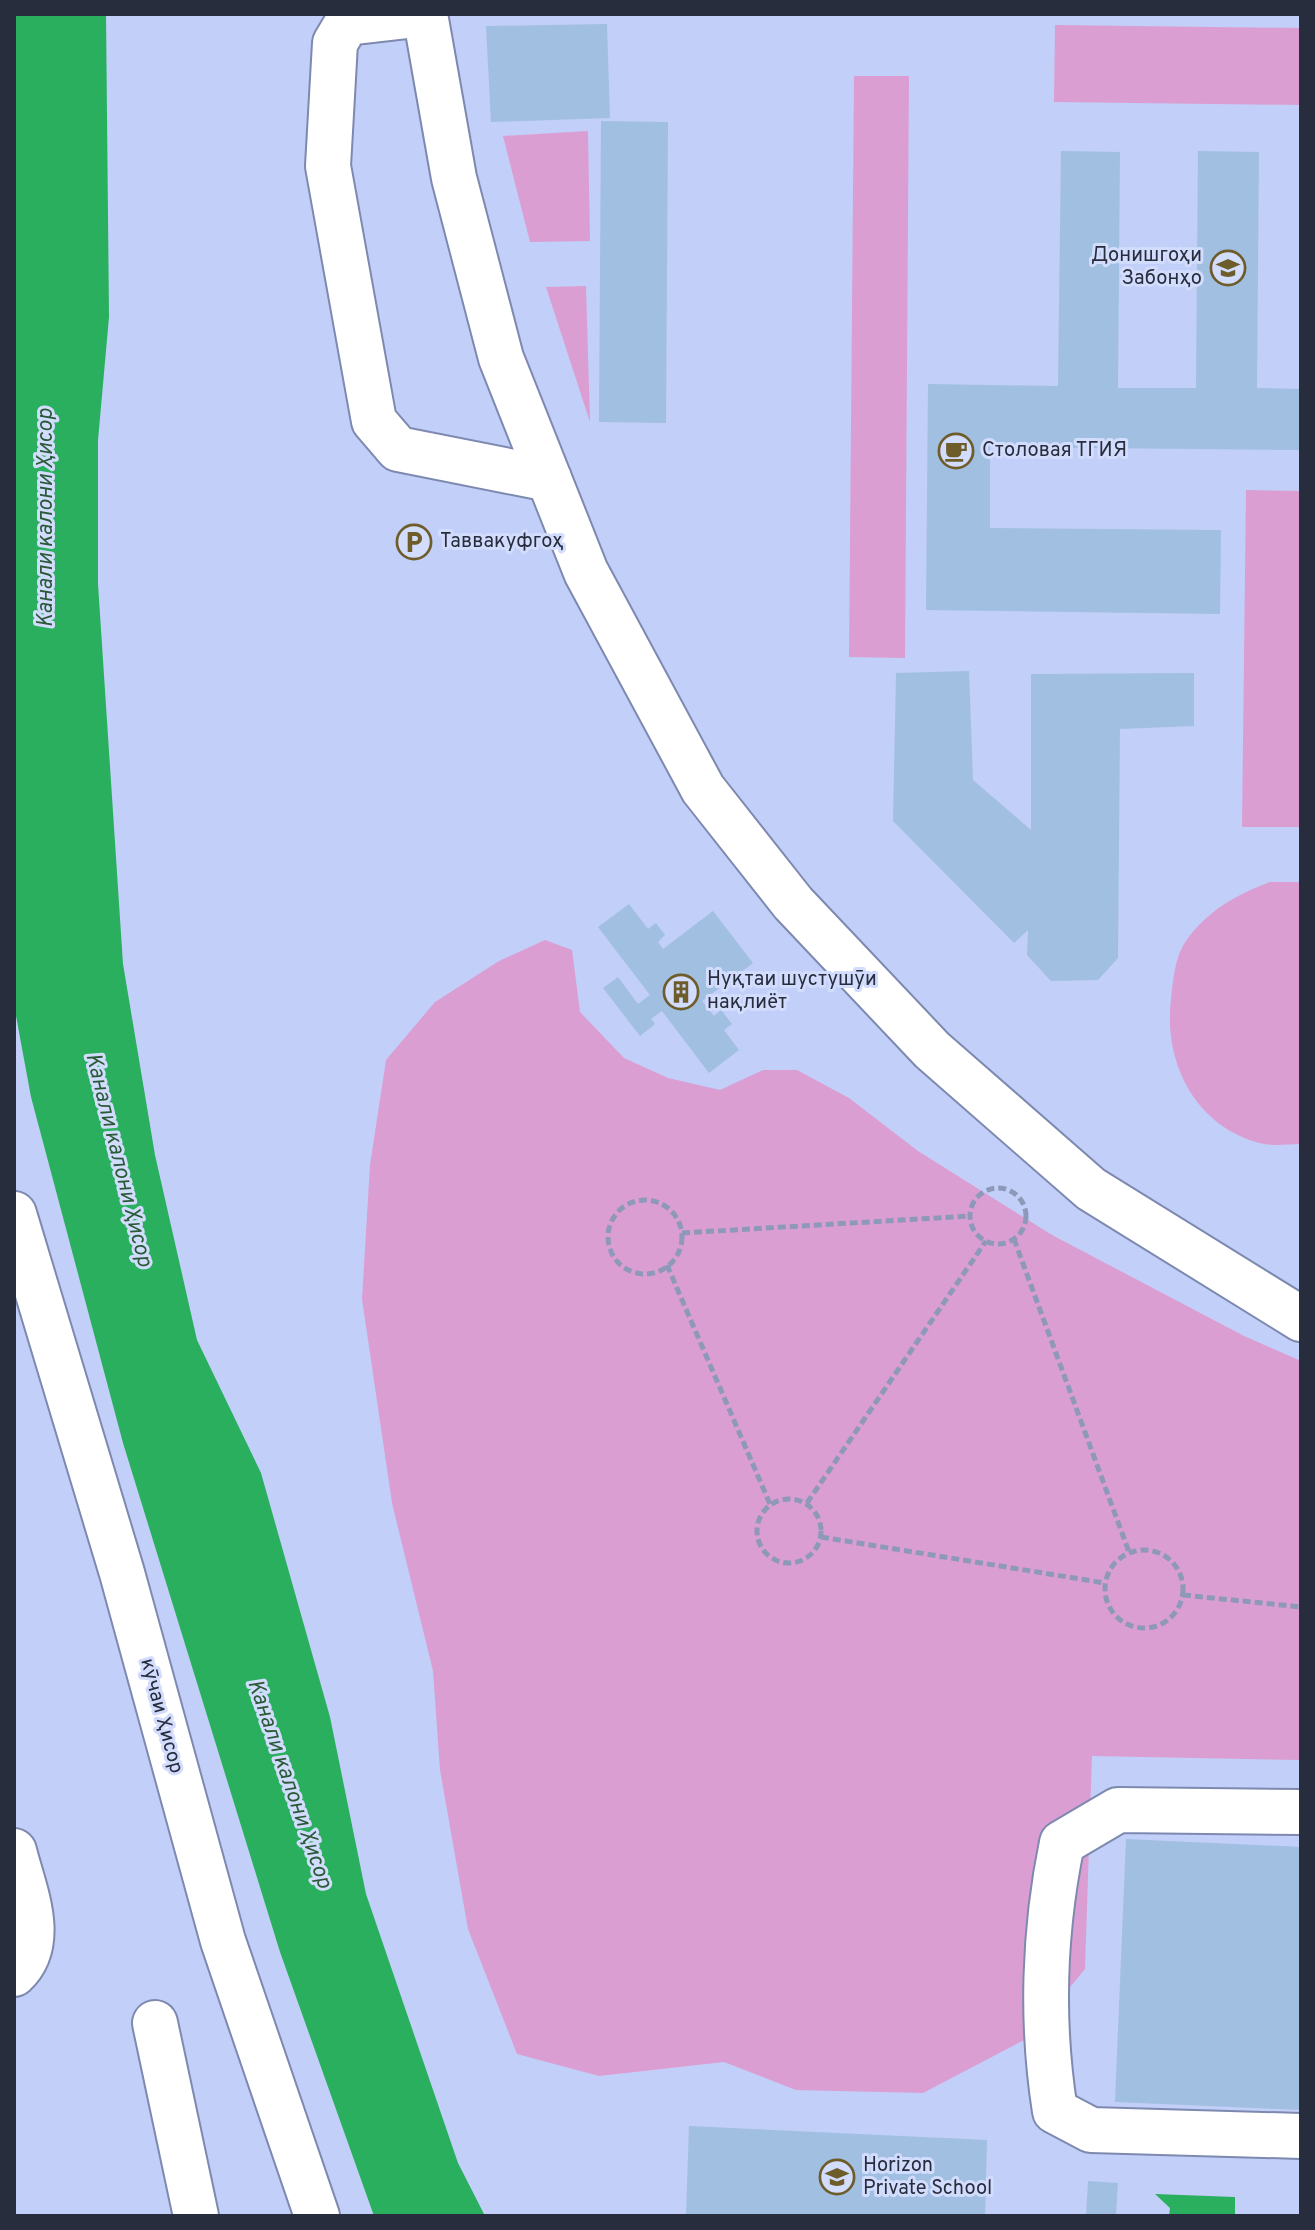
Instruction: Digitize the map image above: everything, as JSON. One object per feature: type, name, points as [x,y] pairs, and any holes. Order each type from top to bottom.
[{"type":"street","points":[[549,479],[398,449],[374,421],[328,166],[335,43],[347,23],[425,14],[454,178],[501,358],[586,572],[703,789],[793,903],[932,1050],[1091,1189],[1301,1319]]},
{"type":"street","name":"кӯчаи Ҳисор","points":[[14,1214],[122,1573],[223,1941],[317,2216]]},
{"type":"street","points":[[1301,1812],[1118,1810],[1062,1843],[1049,1908],[1046,2057],[1055,2111],[1091,2130],[1301,2136]]},
{"type":"street","points":[[14,1851],[32,1922],[32,1951],[14,1974]]},
{"type":"street","points":[[155,2023],[196,2216]]},
{"type":"path","points":[[1003,1188],[1014,1193],[1027,1214],[1024,1227],[1014,1239],[994,1244],[973,1230],[970,1216],[979,1195],[990,1189],[1003,1188]]},
{"type":"path","points":[[641,1200],[656,1201],[669,1208],[682,1233],[681,1248],[667,1265],[649,1274],[635,1272],[622,1265],[613,1254],[610,1226],[628,1204],[641,1200]]},
{"type":"path","points":[[682,1233],[970,1216]]},
{"type":"path","points":[[1014,1239],[1129,1552]]},
{"type":"path","points":[[807,1503],[986,1241]]},
{"type":"path","points":[[667,1265],[770,1504]]},
{"type":"path","points":[[795,1498],[807,1503],[821,1524],[817,1549],[796,1563],[771,1559],[762,1550],[757,1525],[770,1504],[795,1498]]},
{"type":"path","points":[[821,1537],[1105,1583]]},
{"type":"path","points":[[1143,1550],[1168,1558],[1177,1568],[1183,1595],[1170,1619],[1158,1626],[1131,1626],[1110,1609],[1105,1583],[1118,1560],[1129,1552],[1143,1550]]},
{"type":"path","points":[[1183,1595],[1301,1607]]},
{"type":"shaded area","points":[[1055,25],[1301,28],[1301,105],[1054,102]]},
{"type":"shaded area","points":[[854,76],[909,76],[905,658],[849,657]]},
{"type":"shaded area","points":[[588,131],[590,241],[530,242],[503,136]]},
{"type":"shaded area","points":[[586,286],[590,422],[546,287]]},
{"type":"shaded area","points":[[1246,490],[1301,491],[1301,827],[1242,827]]},
{"type":"shaded area","points":[[1270,882],[1301,882],[1301,1144],[1264,1144],[1240,1136],[1203,1109],[1179,1069],[1170,1023],[1175,969],[1182,947],[1213,912],[1234,898]]},
{"type":"shaded area","points":[[545,940],[572,950],[580,1012],[624,1058],[668,1078],[720,1090],[763,1070],[797,1070],[849,1098],[918,1151],[1052,1235],[1244,1336],[1301,1361],[1301,1760],[1092,1756],[1085,1969],[1028,2038],[923,2093],[796,2090],[724,2062],[599,2076],[517,2054],[468,1929],[440,1770],[433,1671],[392,1503],[362,1299],[370,1165],[386,1060],[435,1002],[499,961]]},
{"type":"water","name":"Канали калони Ҳисор","points":[[14,14],[106,14],[109,317],[98,440],[98,584],[123,964],[155,1155],[197,1340],[261,1473],[330,1717],[366,1894],[458,2163],[485,2216],[374,2216],[280,1952],[123,1443],[31,1097],[14,1005]]},
{"type":"water","points":[[1155,2194],[1235,2197],[1235,2216],[1169,2216],[1170,2208]]},
{"type":"building","points":[[607,24],[610,118],[491,122],[486,26]]},
{"type":"building","points":[[601,121],[668,122],[666,423],[599,422]]},
{"type":"building","name":"Донишгоҳи Забонҳо","points":[[1061,151],[1120,152],[1118,388],[1196,388],[1198,151],[1259,152],[1257,388],[1301,389],[1301,450],[990,447],[990,528],[1221,530],[1220,614],[926,610],[928,384],[1058,386]]},
{"type":"building","points":[[969,671],[973,780],[1031,830],[1031,674],[1194,673],[1194,726],[1120,729],[1118,958],[1098,980],[1051,981],[1027,955],[1028,930],[1014,943],[893,821],[896,673]]},
{"type":"building","name":"Нуқтаи шустушӯи нақлиёт","points":[[629,904],[648,929],[656,923],[665,935],[658,942],[663,949],[713,911],[753,963],[702,1001],[714,1016],[721,1010],[732,1024],[724,1030],[739,1050],[709,1073],[662,1011],[651,1019],[655,1024],[640,1036],[603,988],[618,977],[638,1004],[650,995],[598,927]]},
{"type":"building","points":[[1126,1839],[1301,1847],[1301,2110],[1115,2102]]},
{"type":"building","name":"Horizon Private School","points":[[689,2126],[987,2140],[985,2216],[686,2216]]},
{"type":"building","points":[[1088,2181],[1118,2183],[1116,2216],[1086,2216]]},
{"type":"place","name":"Донишгоҳи Забонҳо","points":[[1228,268]]},
{"type":"place","name":"Столовая ТГИЯ","points":[[956,451]]},
{"type":"place","name":"Таввакуфгоҳ","points":[[414,542]]},
{"type":"place","name":"Нуқтаи шустушӯи нақлиёт","points":[[681,992]]},
{"type":"place","name":"Horizon Private School","points":[[837,2177]]}]
